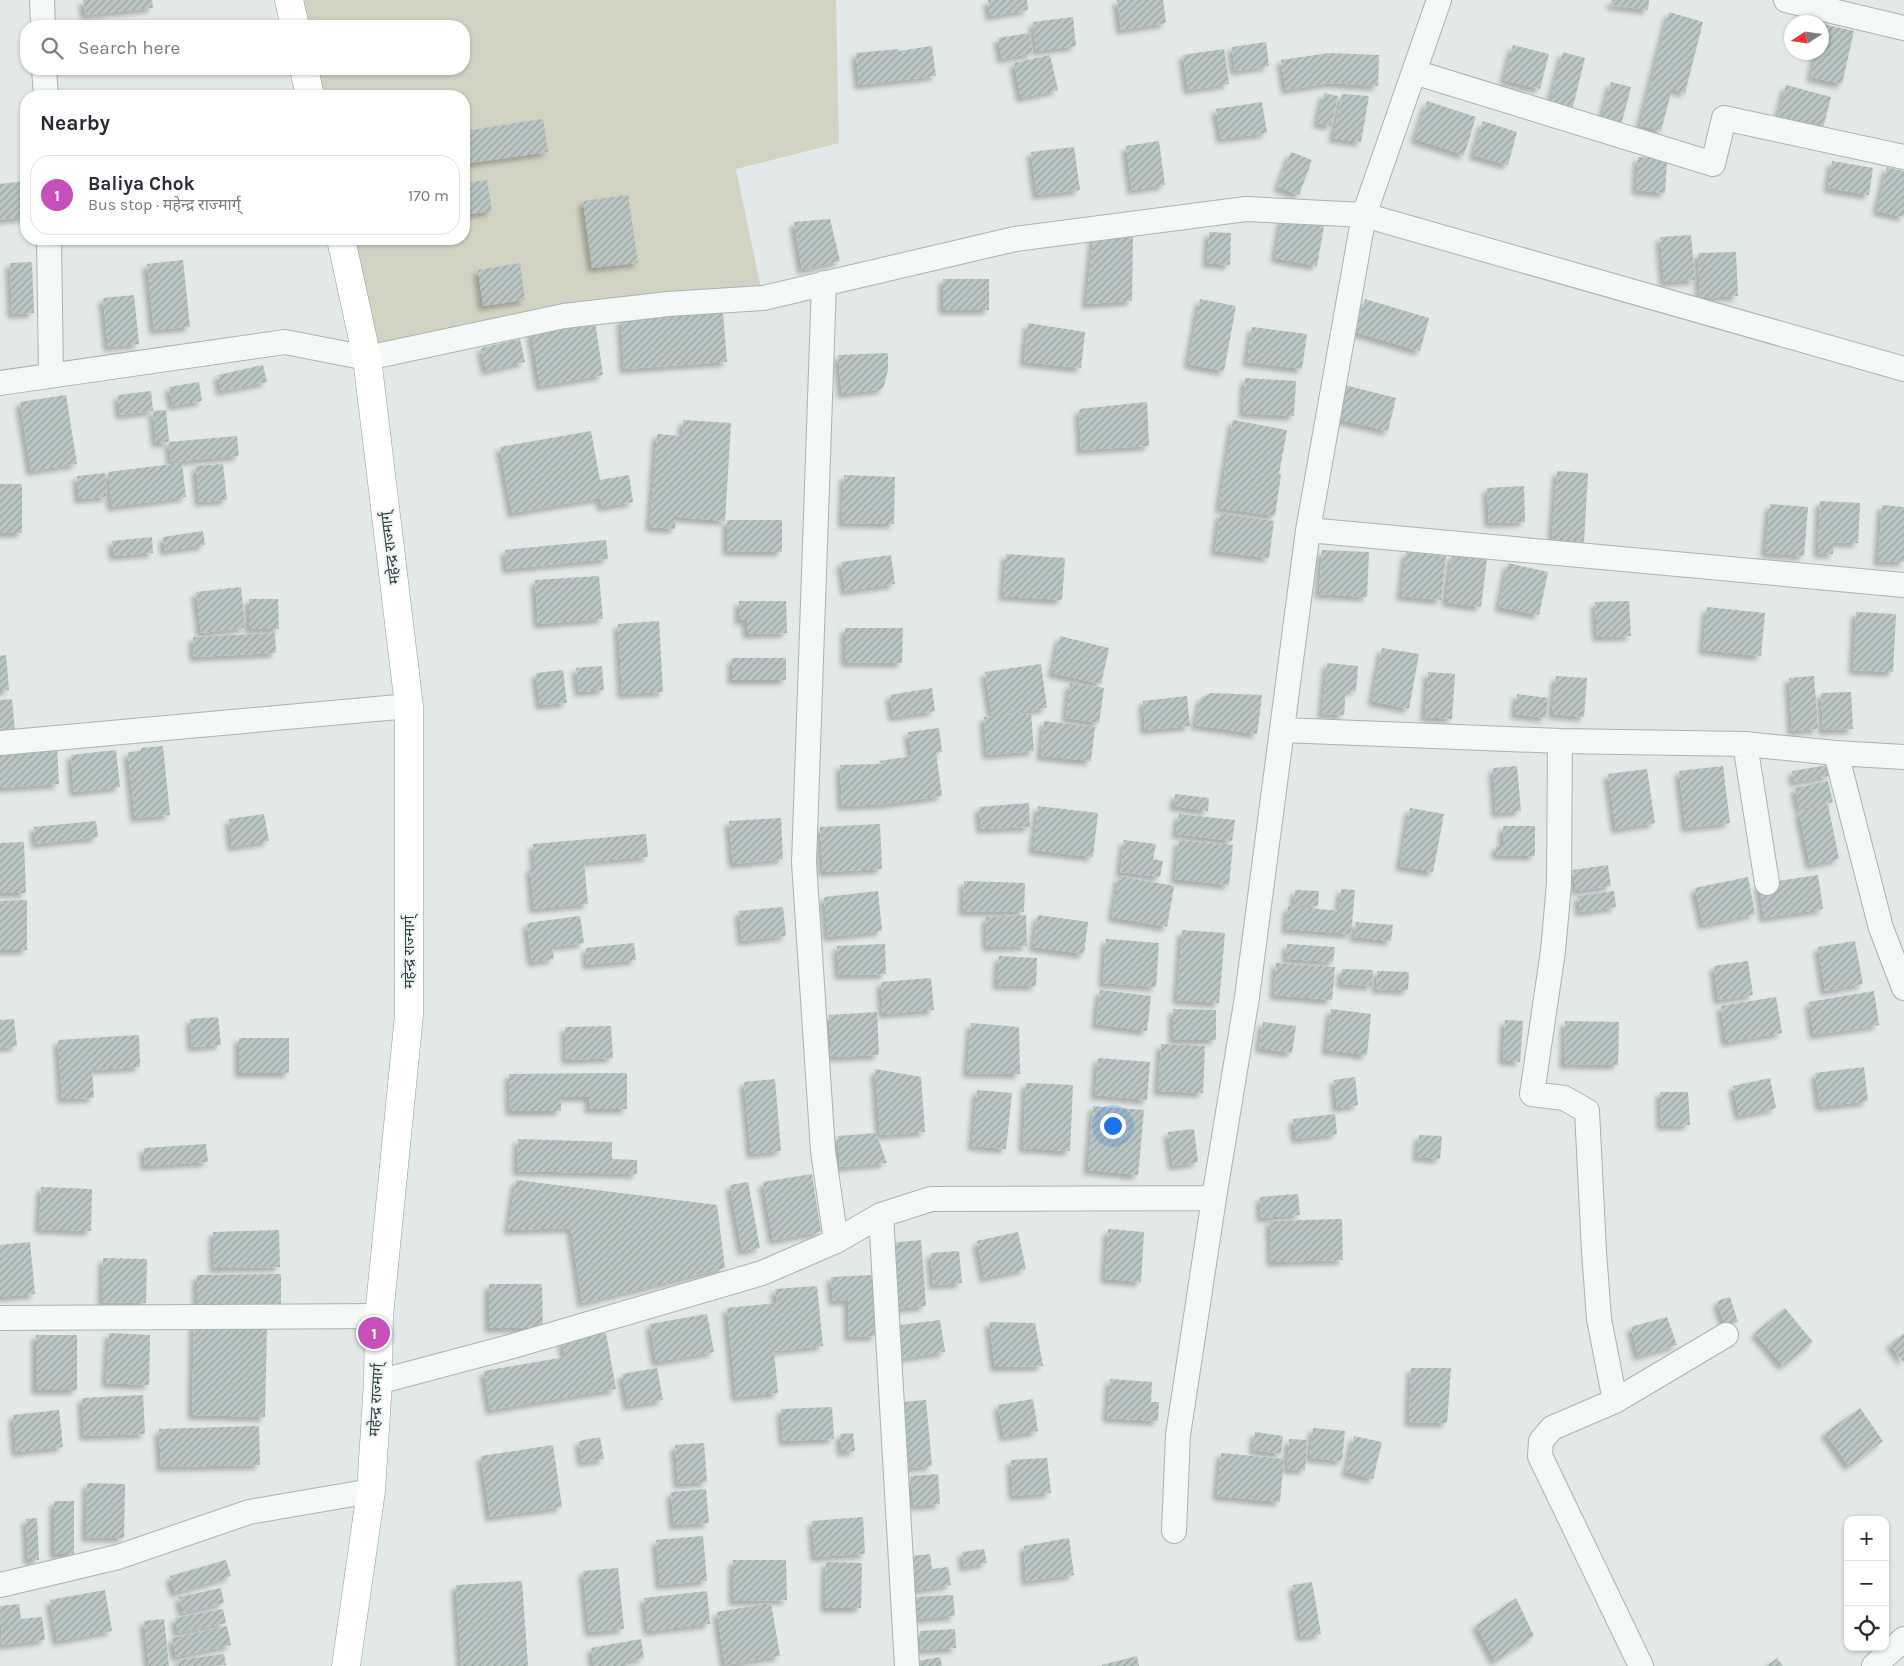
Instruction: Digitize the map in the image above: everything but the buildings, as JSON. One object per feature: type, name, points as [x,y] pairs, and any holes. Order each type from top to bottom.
[{"type":"highway","points":[[289,0],[294,20]]},
{"type":"highway","points":[[305,75],[309,90]]},
{"type":"highway","name":"महेन्द्र राज्मार्ग्","points":[[342,245],[367,358],[409,706],[409,1015],[379,1316],[378,1382],[371,1490],[346,1666]]},
{"type":"street","points":[[42,0],[43,20]]},
{"type":"street","points":[[1174,1532],[1178,1435],[1214,1198],[1248,997],[1308,530],[1364,215],[1438,0]]},
{"type":"street","points":[[1786,0],[1904,28]]},
{"type":"street","points":[[1414,72],[1713,164],[1724,118],[1904,157]]},
{"type":"street","points":[[44,75],[46,90]]},
{"type":"street","points":[[0,383],[285,342],[367,358],[564,316],[668,304],[763,298],[1015,239],[1246,209],[1364,215],[1904,369]]},
{"type":"street","points":[[49,245],[51,375]]},
{"type":"street","points":[[824,284],[804,863],[823,1151],[836,1241]]},
{"type":"street","points":[[1308,530],[1904,585]]},
{"type":"street","points":[[0,743],[409,706]]},
{"type":"street","points":[[1283,730],[1560,740],[1745,744],[1836,753],[1904,757]]},
{"type":"street","points":[[1560,740],[1558,884],[1553,951],[1532,1094],[1564,1098],[1587,1111],[1599,1319],[1615,1401]]},
{"type":"street","points":[[1745,744],[1767,883]]},
{"type":"street","points":[[1836,753],[1881,928],[1904,988]]},
{"type":"street","points":[[378,1382],[513,1346],[762,1273],[836,1241],[880,1214],[931,1199],[1214,1198]]},
{"type":"street","points":[[880,1214],[907,1666]]},
{"type":"street","points":[[0,1318],[379,1316]]},
{"type":"street","points":[[1641,1666],[1540,1456],[1541,1440],[1552,1428],[1615,1401],[1726,1335]]},
{"type":"street","points":[[0,1585],[118,1556],[249,1512],[371,1490]]},
{"type":"street","points":[[1874,1666],[1904,1639]]},
{"type":"green space","points":[[289,0],[836,0],[839,143],[736,169],[763,298],[367,358],[342,245],[470,245],[470,90],[309,90],[305,75],[470,75],[470,20],[294,20]]},
{"type":"place","name":"Baliya Chok","points":[[374,1333]]}]
